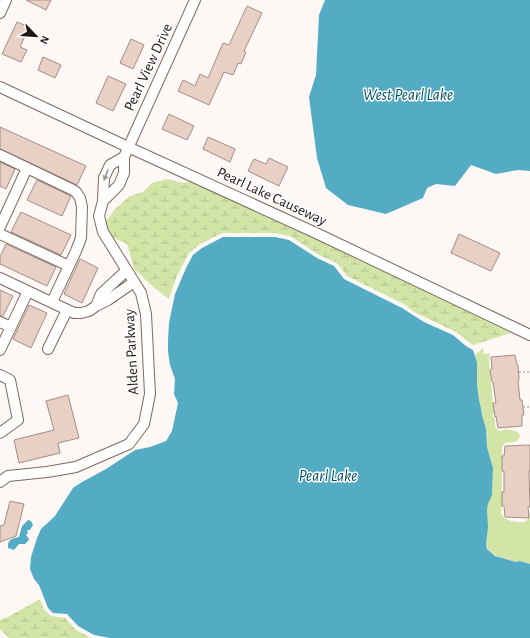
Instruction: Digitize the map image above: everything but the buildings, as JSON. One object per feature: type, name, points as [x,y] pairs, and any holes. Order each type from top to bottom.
[{"type":"street","points":[[0,13],[6,0]]},
{"type":"street","name":"Pearl View Drive","points":[[126,152],[195,0]]},
{"type":"street","name":"Pearl Lake Causeway","points":[[0,87],[126,152],[316,233],[530,335]]},
{"type":"street","points":[[103,200],[118,185],[124,174],[126,152]]},
{"type":"street","name":"Alden Parkway","points":[[0,482],[8,476],[76,467],[129,444],[144,424],[150,394],[146,314],[141,293],[103,232],[99,216],[103,200],[104,178],[110,165],[126,152]]},
{"type":"street","points":[[0,155],[71,189],[76,192],[80,198],[82,206],[81,238],[52,302]]},
{"type":"street","points":[[0,227],[27,168]]},
{"type":"street","points":[[0,234],[69,266]]},
{"type":"street","points":[[96,306],[101,294],[127,270]]},
{"type":"street","points":[[0,278],[67,310],[81,314],[108,300],[134,282]]},
{"type":"street","points":[[0,350],[28,291]]},
{"type":"street","points":[[48,349],[67,310]]},
{"type":"street","points":[[0,322],[11,327]]},
{"type":"street","points":[[0,375],[10,380],[18,420],[0,433]]},
{"type":"path","points":[[519,372],[530,372]]},
{"type":"path","points":[[523,408],[530,407]]},
{"type":"green space","points":[[167,179],[184,183],[192,181],[514,332],[473,345],[456,332],[414,312],[404,304],[347,276],[337,263],[319,255],[290,236],[275,233],[222,233],[200,244],[189,253],[177,276],[169,299],[134,269],[127,244],[110,234],[106,221],[116,208],[130,196],[143,192],[152,183]]},
{"type":"green space","points":[[484,349],[484,354],[490,353],[489,362],[494,413],[492,416],[495,418],[496,428],[500,431],[505,429],[513,430],[520,435],[517,441],[505,443],[502,447],[501,514],[506,519],[523,522],[529,518],[530,513],[530,564],[520,561],[516,562],[498,556],[490,552],[486,544],[487,510],[492,495],[493,468],[487,447],[486,429],[477,384],[477,362],[475,355]]},
{"type":"green space","points":[[40,599],[44,609],[51,616],[65,618],[76,630],[91,638],[9,638],[0,629],[0,620]]},
{"type":"water","name":"West Pearl Lake","points":[[325,0],[530,0],[530,171],[518,170],[496,174],[471,165],[455,186],[436,184],[427,188],[423,198],[386,214],[348,205],[326,188],[317,158],[309,97],[316,75],[319,15]]},
{"type":"water","name":"Pearl Lake","points":[[223,237],[275,237],[289,240],[317,258],[334,266],[344,279],[402,308],[424,322],[453,335],[473,350],[477,362],[479,400],[486,429],[487,447],[493,468],[492,495],[487,510],[488,527],[486,544],[487,549],[495,556],[530,564],[530,638],[110,638],[94,635],[78,626],[67,614],[53,613],[48,608],[39,585],[34,579],[30,569],[31,557],[41,529],[55,516],[73,488],[135,450],[150,447],[166,441],[172,431],[178,403],[174,394],[175,379],[170,365],[168,352],[169,323],[175,294],[193,255],[202,248]]},
{"type":"water","points":[[28,520],[31,521],[33,525],[30,530],[27,531],[28,533],[26,535],[29,539],[28,541],[25,544],[19,544],[14,550],[8,548],[9,541],[19,537],[22,526]]}]
